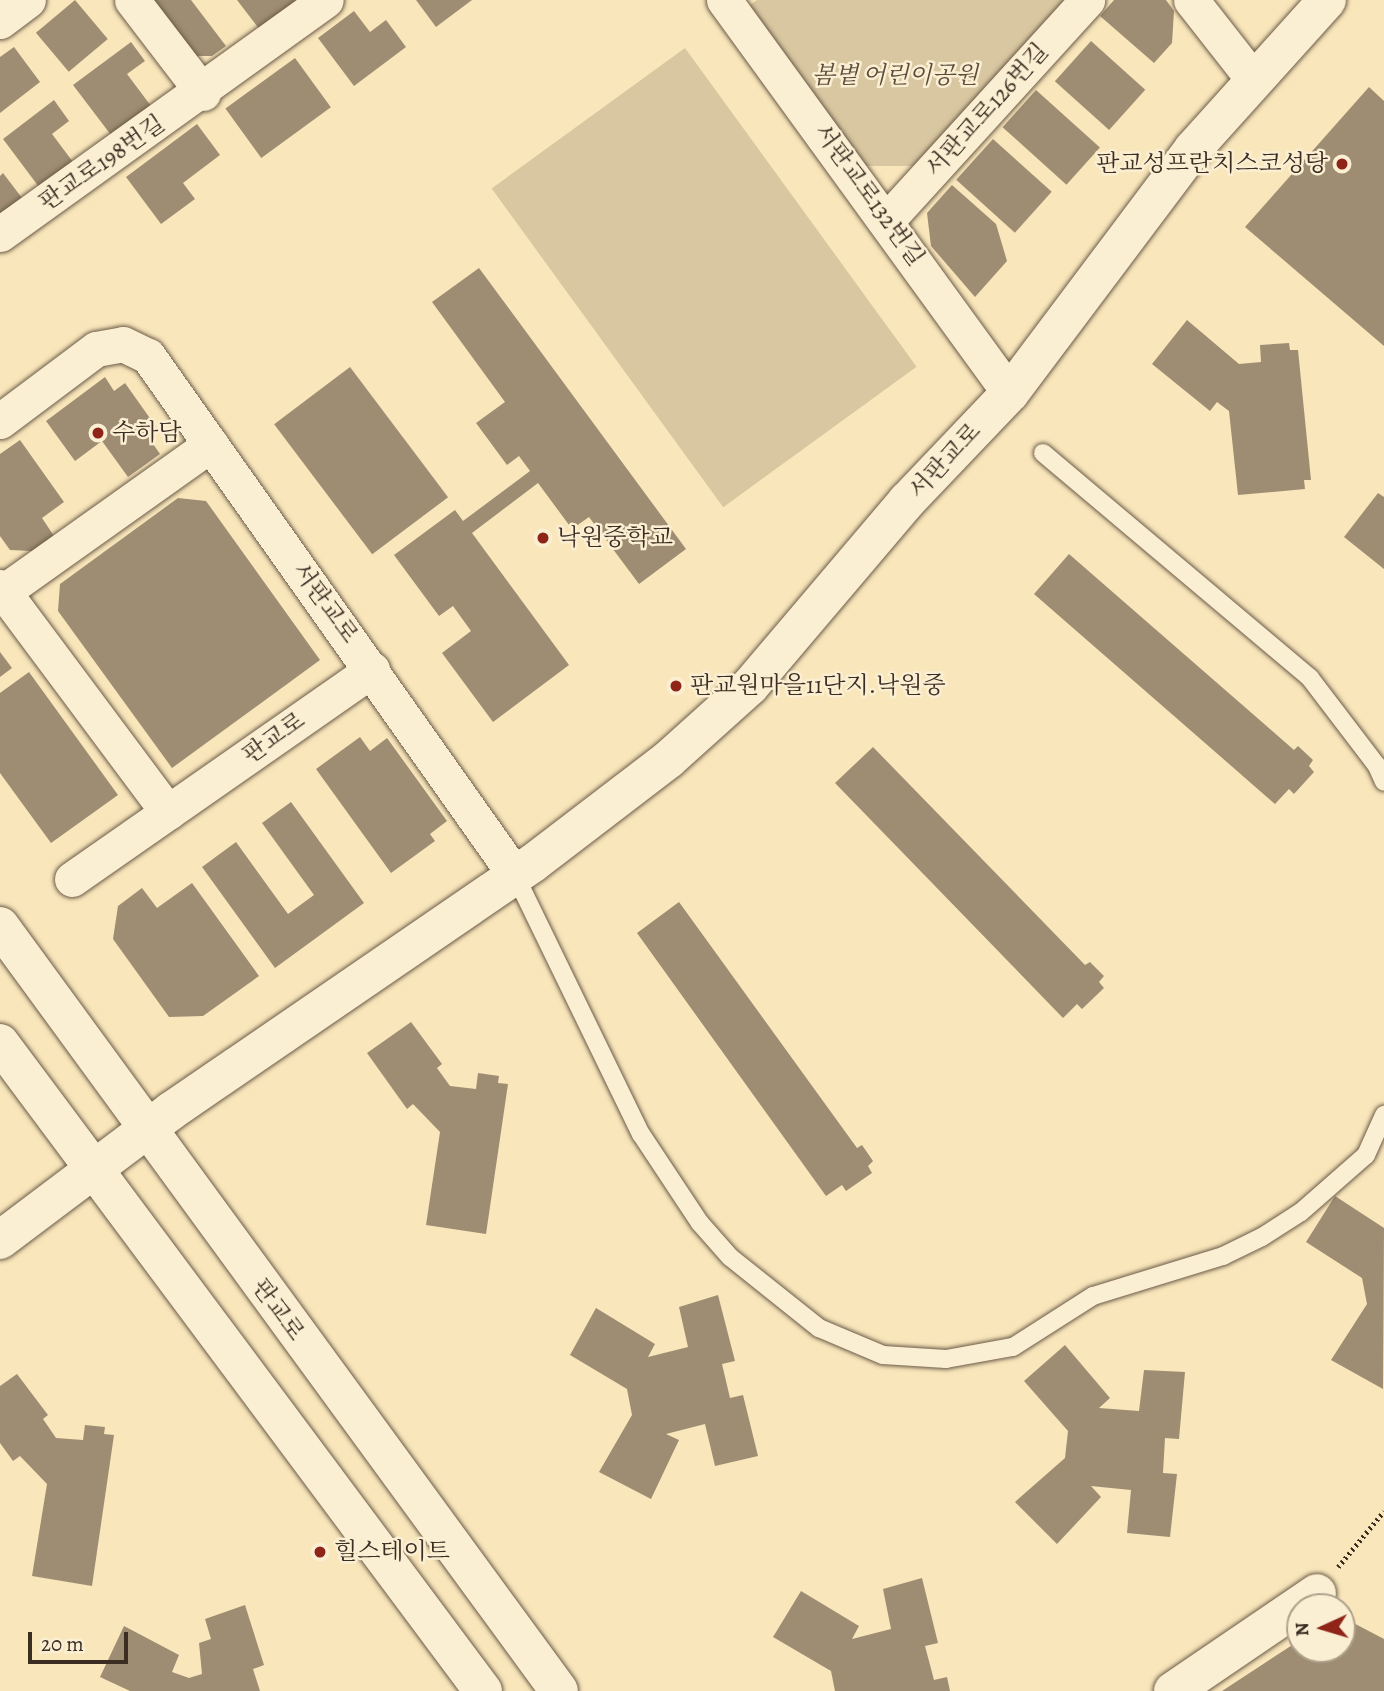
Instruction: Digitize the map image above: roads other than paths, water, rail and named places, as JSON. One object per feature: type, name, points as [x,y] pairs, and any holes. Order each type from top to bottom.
[{"type":"street","points":[[0,21],[28,0]]},
{"type":"street","points":[[132,0],[203,93],[326,0]]},
{"type":"street","name":"서판교로132번길","points":[[724,0],[888,219],[1010,393]]},
{"type":"street","name":"서판교로126번길","points":[[888,219],[1087,0]]},
{"type":"street","points":[[1191,0],[1254,79]]},
{"type":"street","name":"서판교로","points":[[93,1170],[515,875],[669,759],[750,686],[939,465],[1010,393],[1154,198],[1254,79],[1327,0]]},
{"type":"street","name":"판교로198번길","points":[[0,234],[203,93]]},
{"type":"street","name":"서판교로","points":[[0,421],[96,349],[123,344],[148,356],[515,875]]},
{"type":"street","points":[[169,812],[2,590],[211,444]]},
{"type":"street","name":"판교로","points":[[72,878],[372,670]]},
{"type":"street","name":"판교로","points":[[0,926],[146,1131],[559,1691]]},
{"type":"street","points":[[0,1043],[483,1691]]},
{"type":"street","points":[[0,1240],[93,1170]]},
{"type":"street","points":[[1173,1691],[1286,1614]]},
{"type":"lane","points":[[1043,453],[1310,678],[1377,766],[1384,782]]},
{"type":"lane","points":[[515,875],[641,1134],[700,1223],[730,1257],[819,1328],[883,1355],[946,1359],[1013,1347],[1093,1296],[1185,1269],[1262,1237],[1301,1212],[1357,1163],[1378,1134],[1384,1115]]},
{"type":"place","name":"판교성프란치스코성당","points":[[1342,164]]},
{"type":"place","name":"수하담","points":[[98,433]]},
{"type":"place","name":"낙원중학교","points":[[543,538]]},
{"type":"place","name":"판교원마을11단지.낙원중","points":[[676,686]]},
{"type":"place","name":"힐스테이트","points":[[320,1552]]},
{"type":"park label","name":"봄볕 어린이공원","points":[[895,76]]}]
